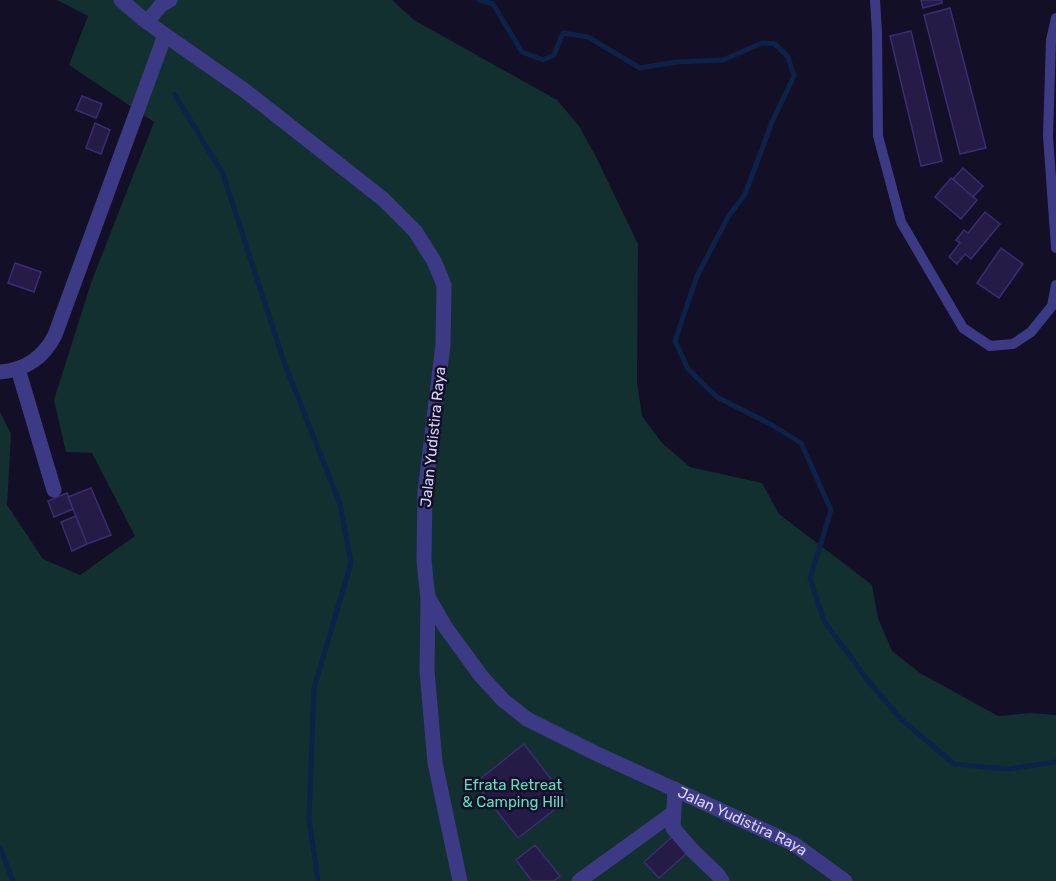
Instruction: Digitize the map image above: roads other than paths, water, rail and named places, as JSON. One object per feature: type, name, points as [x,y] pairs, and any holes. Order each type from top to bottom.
[{"type":"street","name":"Jalan Yudistira Raya","points":[[121,0],[147,22],[244,90],[383,199],[415,231],[434,261],[444,285],[443,345],[425,492],[424,559],[428,597],[446,628],[481,676],[503,700],[527,719],[794,844],[845,881]]},
{"type":"street","points":[[147,22],[161,5],[170,0]]},
{"type":"street","points":[[0,372],[18,369],[32,363],[43,355],[55,335],[165,35]]},
{"type":"street","points":[[18,369],[54,490]]},
{"type":"street","points":[[428,597],[427,671],[435,763],[460,881]]},
{"type":"street","points":[[675,789],[673,828],[723,881]]},
{"type":"street","points":[[579,881],[673,813]]},
{"type":"lane","points":[[875,0],[878,136],[901,222],[963,328],[990,346],[1013,344],[1031,332],[1052,306],[1056,285]]},
{"type":"lane","points":[[1056,18],[1051,40],[1048,136],[1056,248]]},
{"type":"waterway","points":[[479,0],[493,4],[522,52],[543,60],[554,55],[563,33],[588,37],[640,68],[676,62],[723,60],[762,43],[775,44],[788,57],[794,76],[772,122],[745,194],[728,217],[697,276],[675,341],[688,369],[717,397],[772,425],[801,443],[831,510],[810,579],[824,621],[869,682],[902,720],[954,764],[1007,769],[1056,762]]},
{"type":"waterway","points":[[175,95],[223,174],[284,362],[340,504],[351,563],[314,688],[309,819],[318,881]]},
{"type":"waterway","points":[[0,848],[13,881]]},
{"type":"park label","name":"Efrata Retreat & Camping Hill","points":[[513,794]]}]
